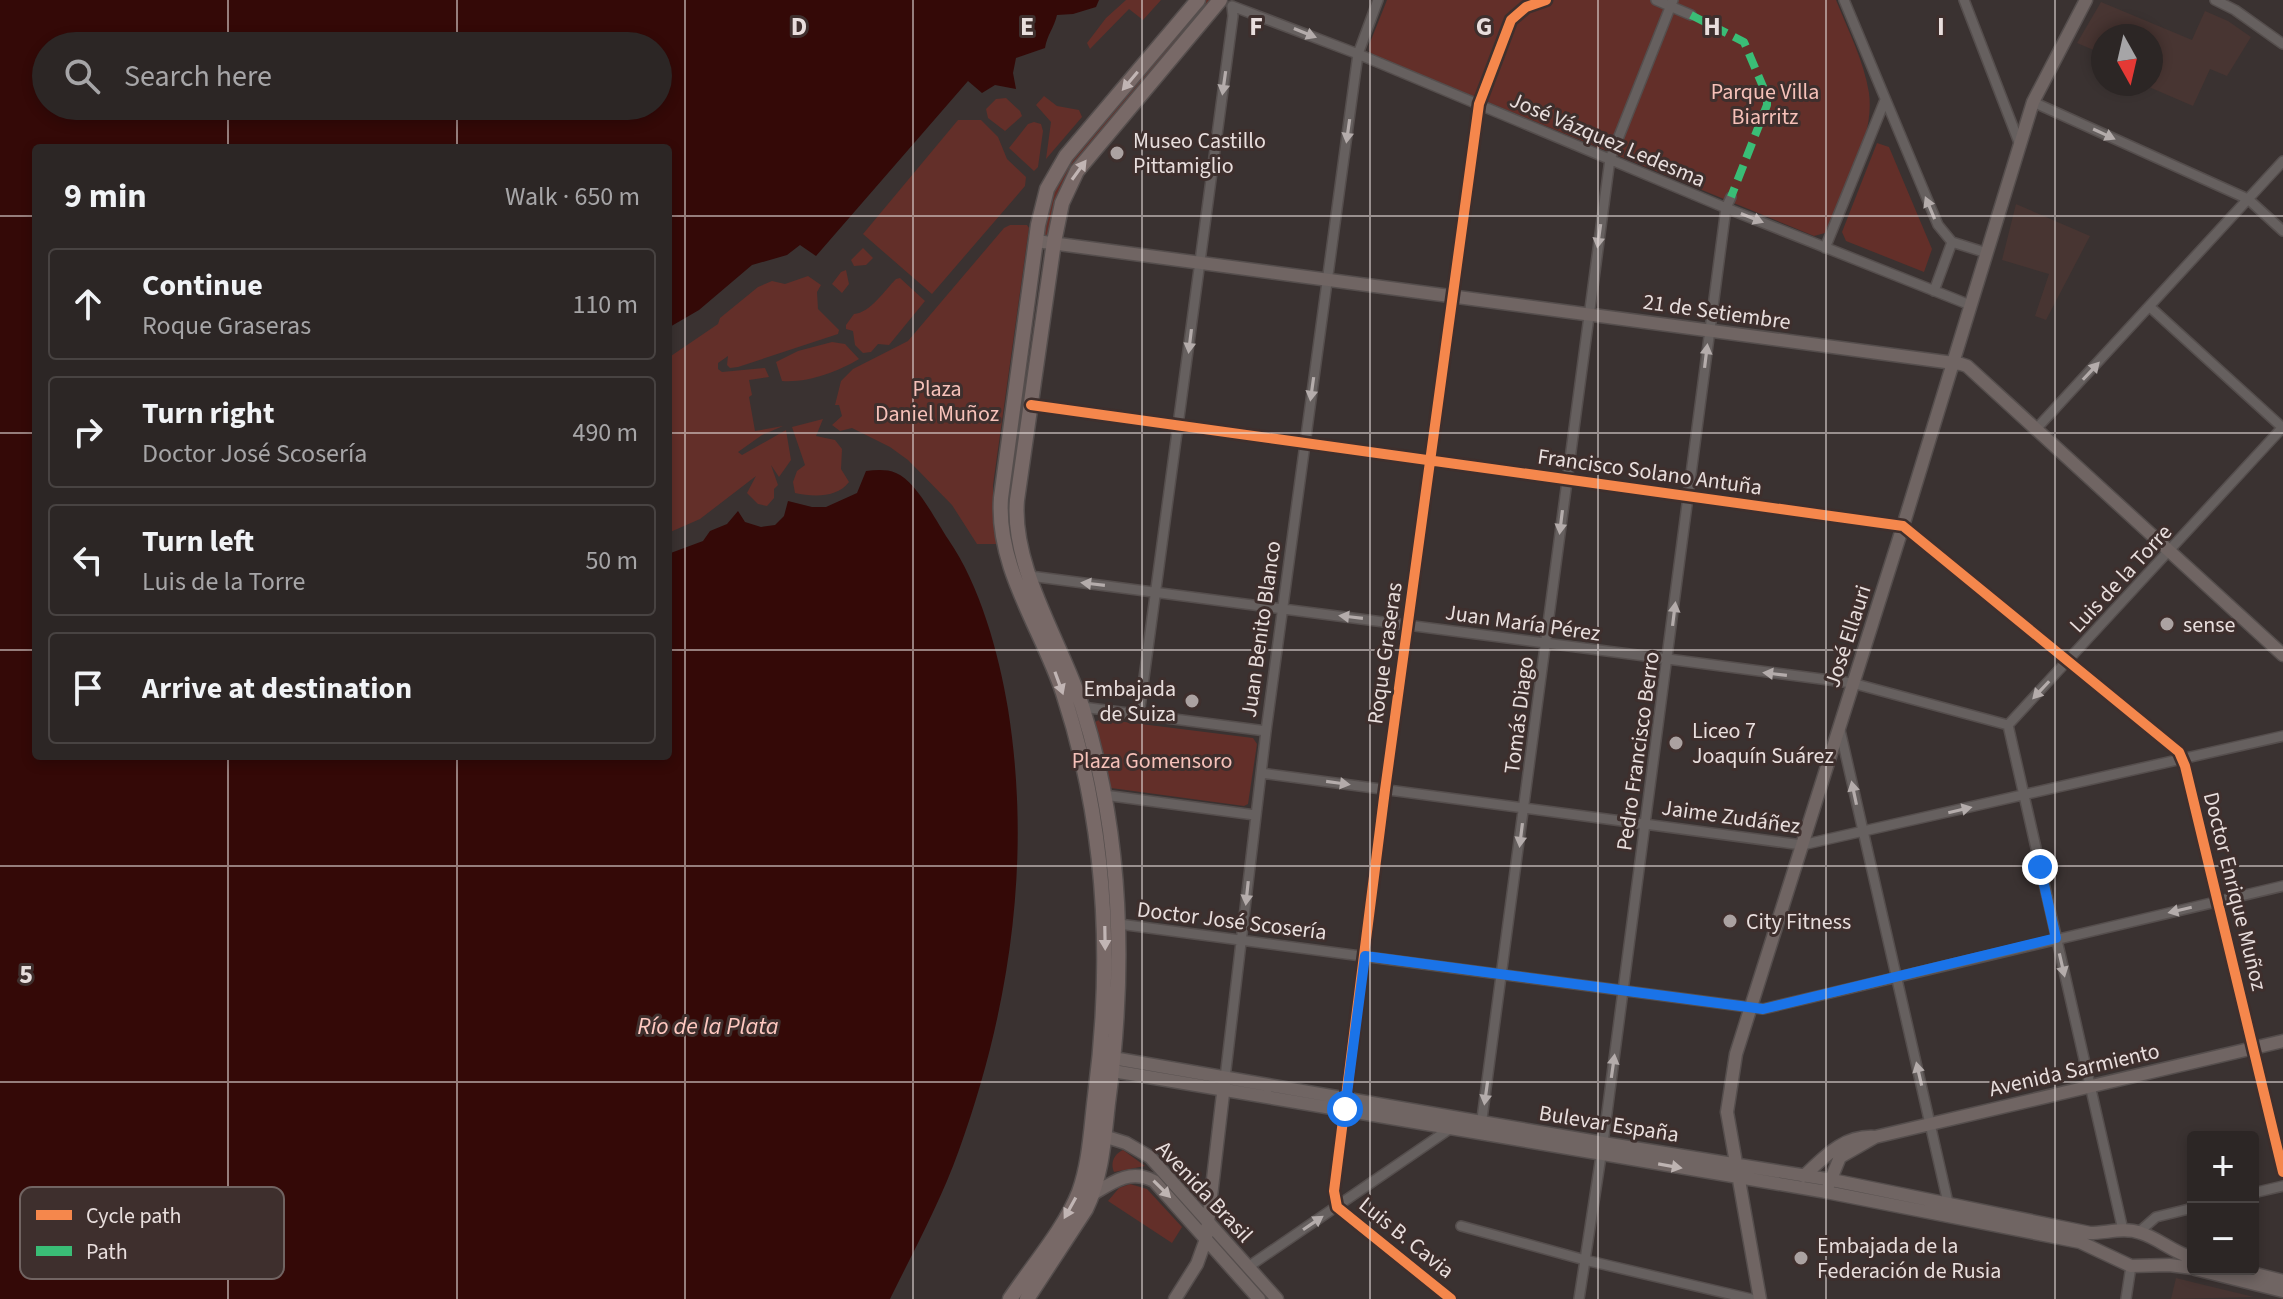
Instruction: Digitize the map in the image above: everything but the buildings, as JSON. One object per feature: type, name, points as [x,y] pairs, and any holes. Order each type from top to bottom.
[{"type":"main road","points":[[1109,1061],[1105,937],[1093,813],[1071,717],[1009,566],[1001,528],[1001,498],[1042,205],[1059,166],[1198,0]]},
{"type":"main road","points":[[1027,1299],[1093,1194],[1097,1134],[1118,1010],[1119,924],[1114,856],[1104,795],[1082,707],[1019,545],[1016,515],[1054,242],[1062,203],[1077,171],[1226,2]]},
{"type":"main road","points":[[1029,290],[1034,314],[1023,393],[1031,405]]},
{"type":"main road","points":[[1010,1299],[1075,1202],[1097,1134]]},
{"type":"street","name":"Juan Benito Blanco","points":[[1175,1299],[1197,1264],[1206,1239],[1255,815],[1358,54],[1378,0]]},
{"type":"street","name":"Roque Graseras","points":[[1337,1207],[1334,1191],[1385,790],[1479,104],[1511,20],[1526,7],[1546,0]]},
{"type":"street","points":[[1656,0],[1672,3],[1691,15]]},
{"type":"street","points":[[1844,0],[1938,225],[1952,242],[1987,253]]},
{"type":"street","points":[[1964,0],[2020,145]]},
{"type":"street","name":"José Ellauri","points":[[1760,1299],[1727,1112],[1736,1054],[2033,102],[2086,0]]},
{"type":"street","points":[[2215,0],[2235,10],[2283,44]]},
{"type":"street","points":[[2235,10],[2244,0]]},
{"type":"street","name":"José Vázquez Ledesma","points":[[1226,2],[1970,305]]},
{"type":"street","points":[[1139,715],[1233,16],[1226,2]]},
{"type":"street","name":"Tomás Diago","points":[[1481,1128],[1610,159],[1672,3]]},
{"type":"street","points":[[1825,248],[1885,100]]},
{"type":"street","points":[[2033,102],[2248,199],[2283,231]]},
{"type":"street","points":[[2037,428],[2283,161]]},
{"type":"street","name":"Pedro Francisco Berro","points":[[1579,1299],[1624,989],[1726,208],[1731,197]]},
{"type":"street","name":"21 de Setiembre","points":[[1036,241],[1967,366],[2283,655]]},
{"type":"street","points":[[1934,291],[1952,242]]},
{"type":"street","points":[[2150,307],[2283,428]]},
{"type":"street","name":"Francisco Solano Antuña","points":[[1031,405],[1903,526]]},
{"type":"street","name":"Luis de la Torre","points":[[2008,725],[2283,428]]},
{"type":"street","points":[[1903,526],[2069,660],[2179,752],[2183,759]]},
{"type":"street","name":"Juan María Pérez","points":[[1030,576],[1852,683],[2008,725]]},
{"type":"street","points":[[1082,707],[1266,731]]},
{"type":"street","points":[[2008,725],[2090,1086],[2117,1231],[2106,1243],[2107,1254]]},
{"type":"street","points":[[1839,727],[1948,1210]]},
{"type":"street","name":"Jaime Zudáñez","points":[[1261,773],[1802,845],[2283,736]]},
{"type":"street","name":"Doctor Enrique Muñoz","points":[[2183,759],[2283,1172]]},
{"type":"street","points":[[1104,795],[1255,815]]},
{"type":"street","name":"Doctor José Scosería","points":[[1119,924],[1763,1009],[2283,886]]},
{"type":"street","name":"Avenida Sarmiento","points":[[1804,1176],[1828,1153],[1856,1137],[1875,1137],[2283,1041]]},
{"type":"street","name":"Bulevar España","points":[[1109,1061],[1821,1191],[2090,1233],[2139,1232],[2187,1255]]},
{"type":"street","name":"Bulevar España","points":[[1346,1104],[1451,1128],[1481,1128]]},
{"type":"street","points":[[1248,1267],[1451,1128]]},
{"type":"street","name":"Avenida Brasil","points":[[1097,1134],[1126,1143],[1150,1157],[1277,1299]]},
{"type":"street","name":"Avenida Sarmiento","points":[[1821,1191],[1832,1180],[1840,1157],[1875,1137]]},
{"type":"street","name":"Bulevar España","points":[[1602,1149],[1735,1163],[1832,1180],[2080,1242],[2131,1266],[2187,1268]]},
{"type":"street","name":"Avenida Brasil","points":[[1093,1194],[1123,1177],[1137,1175],[1149,1178],[1161,1187],[1259,1299]]},
{"type":"street","points":[[2259,1192],[2283,1186]]},
{"type":"street","name":"Luis B. Cavia","points":[[1337,1207],[1451,1299]]},
{"type":"street","points":[[2139,1232],[2156,1217],[2187,1209]]},
{"type":"street","points":[[1461,1226],[1585,1260],[1751,1299]]},
{"type":"street","points":[[2156,1265],[2160,1258],[2159,1243]]},
{"type":"street","points":[[2126,1299],[2131,1266]]},
{"type":"street","name":"Bulevar España","points":[[2218,1275],[2283,1291]]},
{"type":"street","points":[[2259,1275],[2283,1281]]},
{"type":"shaded area","points":[[2101,2],[2154,24],[2091,24],[2091,49],[2077,43]]},
{"type":"shaded area","points":[[2205,11],[2228,21],[2251,37],[2227,76],[2210,69],[2193,106],[2163,93],[2163,28],[2192,40]]},
{"type":"shaded area","points":[[2016,204],[2090,236],[2046,320],[2035,316],[2049,274],[2002,260]]},
{"type":"shaded area","points":[[2176,1278],[2196,1283],[2254,1297],[2171,1299]]},
{"type":"green space","points":[[1126,0],[1161,0],[1143,20],[1129,9],[1090,49],[1087,43],[1106,18]]},
{"type":"green space","points":[[1204,0],[1214,0],[1079,159],[1057,197],[1049,237],[1041,237],[1051,193],[1062,168]]},
{"type":"green space","name":"Parque Villa Biarritz","points":[[1387,0],[1836,0],[1867,81],[1870,111],[1862,147],[1825,233],[1814,236],[1373,55],[1369,45]]},
{"type":"green space","points":[[1044,96],[1057,106],[1079,110],[1082,117],[1046,159],[1051,122],[1036,105]]},
{"type":"green space","points":[[1006,98],[1022,116],[1005,131],[988,118],[986,109],[996,99]]},
{"type":"green space","points":[[958,120],[981,120],[998,137],[1007,159],[1026,177],[1025,186],[932,294],[863,234]]},
{"type":"green space","points":[[1028,124],[1041,124],[1043,131],[1038,167],[1034,171],[1009,148]]},
{"type":"green space","points":[[1877,143],[1889,147],[1932,249],[1924,272],[1846,241],[1842,232]]},
{"type":"green space","name":"Plaza Daniel Muñoz","points":[[1027,225],[1029,228],[993,485],[997,544],[977,544],[952,505],[908,460],[852,428],[840,431],[832,425],[842,416],[839,405],[835,405],[841,381],[853,369],[908,341],[1004,228]]},
{"type":"green space","points":[[863,248],[873,258],[866,265],[854,266],[851,260]]},
{"type":"green space","points":[[846,270],[849,284],[842,293],[832,284]]},
{"type":"green space","points":[[808,276],[821,285],[817,292],[818,309],[839,330],[838,334],[738,367],[730,368],[727,365],[728,356],[718,363],[718,369],[722,372],[765,368],[769,377],[749,380],[755,431],[783,426],[762,435],[738,452],[742,455],[786,430],[791,460],[779,477],[771,465],[778,485],[774,489],[774,498],[767,506],[758,504],[747,493],[756,476],[700,519],[672,531],[672,355],[718,324],[720,318],[758,287],[772,281],[785,284]]},
{"type":"green space","points":[[900,278],[925,301],[889,345],[878,344],[871,352],[863,353],[855,345],[853,331],[846,329],[846,325],[854,314],[871,305]]},
{"type":"green space","points":[[832,342],[845,344],[859,359],[822,376],[782,381],[776,362],[798,351]]},
{"type":"green space","points":[[1020,397],[1025,405],[1011,528],[1024,584],[1011,549],[1005,510]]},
{"type":"green space","points":[[823,419],[816,436],[835,440],[842,449],[841,469],[849,482],[831,494],[795,493],[793,482],[797,471],[805,465],[792,427]]},
{"type":"green space","name":"Plaza Gomensoro","points":[[1101,719],[1253,738],[1257,744],[1248,804],[1244,806],[1111,788],[1093,723]]},
{"type":"green space","points":[[1123,1150],[1145,1166],[1114,1172],[1114,1159]]},
{"type":"green space","points":[[1130,1184],[1147,1189],[1182,1227],[1172,1243],[1108,1201],[1119,1188]]},
{"type":"water","name":"Río de la Plata","points":[[0,0],[1099,0],[1096,7],[1057,15],[1045,48],[1016,58],[1013,73],[1016,89],[995,85],[982,93],[968,81],[816,256],[800,245],[787,255],[752,265],[699,310],[672,326],[672,144],[32,144],[32,760],[672,760],[672,553],[703,541],[710,531],[727,524],[738,511],[745,522],[761,527],[775,525],[784,516],[788,501],[826,507],[857,493],[866,471],[896,473],[911,484],[925,502],[970,577],[987,621],[1004,688],[1015,765],[1018,821],[1016,877],[1012,933],[1003,988],[977,1097],[944,1188],[890,1299],[0,1299]]},
{"type":"marked path","points":[[1691,15],[1744,42],[1767,96],[1767,105],[1731,197]]},
{"type":"cycle path","points":[[1451,1299],[1337,1207],[1334,1191],[1385,790],[1479,104],[1511,20],[1526,7],[1546,0]]},
{"type":"cycle path","points":[[1031,405],[1903,526],[2179,752],[2185,766],[2283,1172]]},
{"type":"place","name":"Museo Castillo Pittamiglio","points":[[1117,153]]},
{"type":"place","name":"sense","points":[[2167,624]]},
{"type":"place","name":"Embajada de Suiza","points":[[1192,701]]},
{"type":"place","name":"Liceo 7 Joaquín Suárez","points":[[1676,743]]},
{"type":"place","name":"City Fitness","points":[[1730,921]]},
{"type":"place","name":"Embajada de la Federación de Rusia","points":[[1801,1258]]},
{"type":"route","points":[[1345,1109],[1365,956],[1763,1009],[2056,938],[2040,867]]}]
